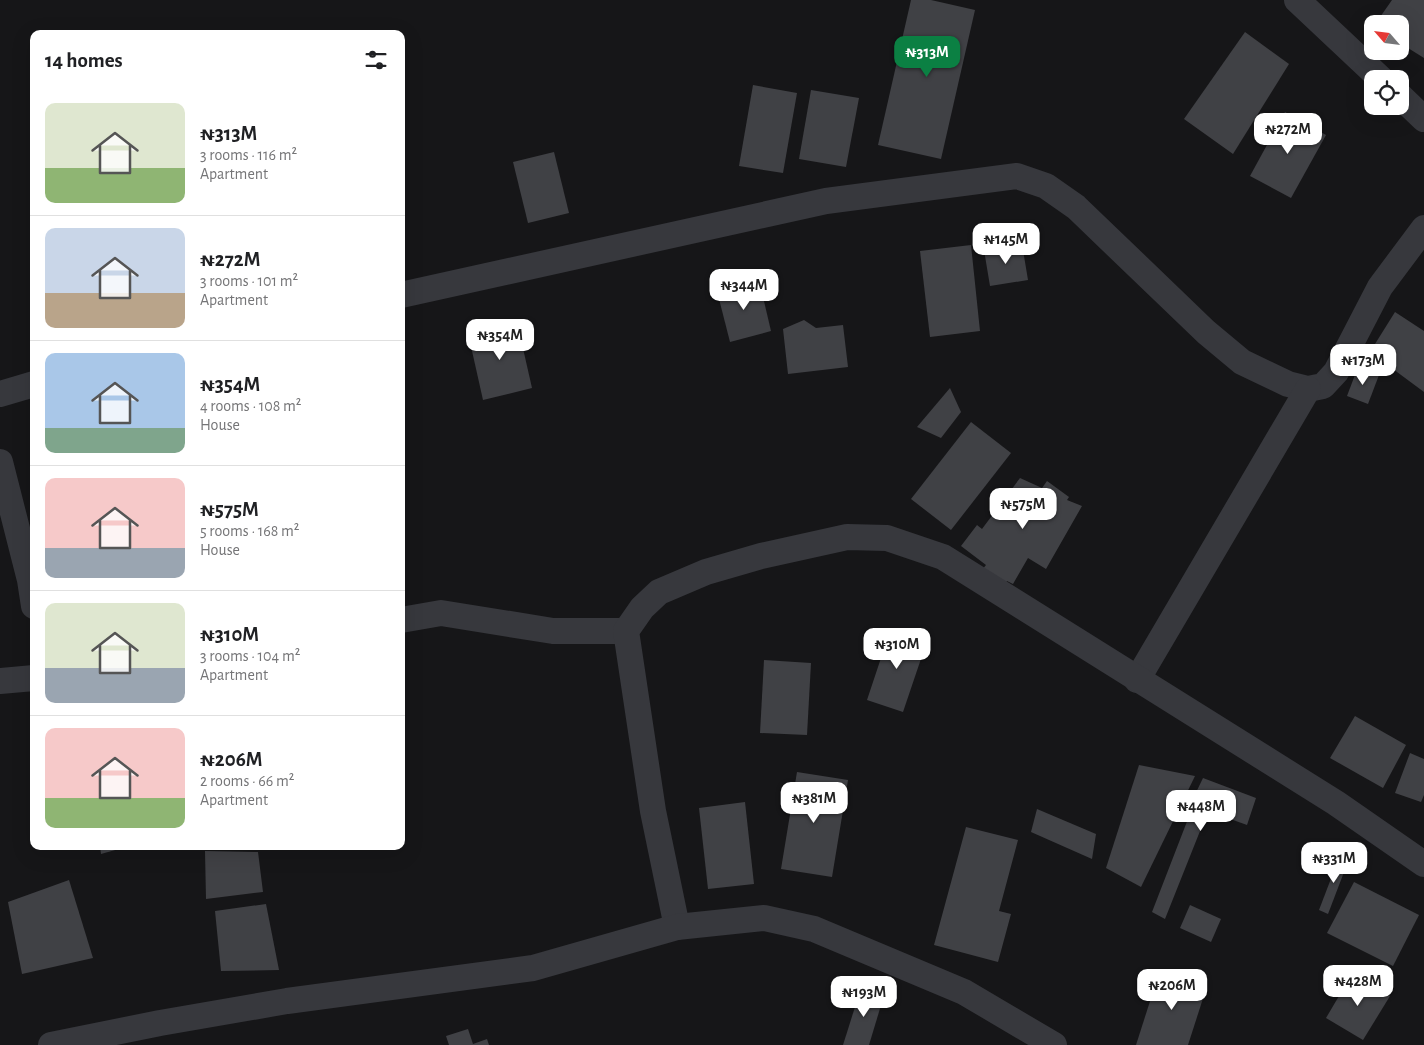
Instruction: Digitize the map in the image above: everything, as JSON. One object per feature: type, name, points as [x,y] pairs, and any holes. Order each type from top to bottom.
[{"type":"street","points":[[1297,0],[1372,70]]},
{"type":"street","points":[[1409,105],[1424,119]]},
{"type":"street","points":[[405,294],[826,201],[1017,176],[1046,186],[1076,207],[1206,332],[1242,362],[1288,384],[1308,389],[1323,386],[1336,372],[1380,287],[1424,228]]},
{"type":"street","points":[[0,394],[30,385]]},
{"type":"street","points":[[1137,680],[1308,389]]},
{"type":"street","points":[[0,462],[30,586]]},
{"type":"street","points":[[677,927],[653,811],[626,631],[642,608],[659,592],[706,572],[761,556],[847,537],[887,538],[943,557],[1336,804],[1424,864]]},
{"type":"street","points":[[405,619],[441,613],[552,631],[626,631]]},
{"type":"street","points":[[0,681],[30,678]]},
{"type":"street","points":[[51,1045],[160,1023],[287,1001],[533,968],[677,927],[764,918],[814,929],[964,992],[1054,1045]]},
{"type":"building","points":[[911,0],[931,0],[975,10],[941,159],[878,145]]},
{"type":"building","points":[[1392,0],[1424,0],[1424,58],[1409,49],[1409,15],[1382,15]]},
{"type":"building","points":[[1245,32],[1289,64],[1233,154],[1184,119]]},
{"type":"building","points":[[753,85],[797,93],[783,173],[739,166]]},
{"type":"building","points":[[811,90],[859,98],[846,167],[799,159]]},
{"type":"building","points":[[1285,112],[1326,135],[1291,198],[1250,176]]},
{"type":"building","points":[[554,152],[569,213],[528,223],[513,162]]},
{"type":"building","points":[[1022,244],[1028,280],[990,286],[984,250]]},
{"type":"building","points":[[971,245],[980,331],[930,337],[920,251]]},
{"type":"building","points":[[759,280],[771,331],[730,342],[717,291]]},
{"type":"building","points":[[1395,312],[1424,331],[1424,392],[1370,352]]},
{"type":"building","points":[[804,320],[816,328],[843,325],[848,367],[788,374],[783,329]]},
{"type":"building","points":[[517,322],[532,388],[483,400],[468,333]]},
{"type":"building","points":[[1358,367],[1379,375],[1368,404],[1347,396]]},
{"type":"building","points":[[950,388],[961,412],[941,438],[917,427]]},
{"type":"building","points":[[971,422],[1011,453],[951,530],[911,499]]},
{"type":"building","points":[[1020,478],[1042,488],[1047,481],[1069,497],[1067,500],[1082,506],[1046,569],[1028,558],[1013,584],[1007,581],[1003,586],[982,570],[986,565],[961,546],[977,525],[982,529]]},
{"type":"building","points":[[891,628],[927,641],[903,712],[867,700]]},
{"type":"building","points":[[764,660],[811,663],[807,735],[760,733]]},
{"type":"building","points":[[1355,716],[1406,745],[1383,788],[1330,758]]},
{"type":"building","points":[[1410,753],[1424,759],[1424,795],[1421,802],[1395,793]]},
{"type":"building","points":[[1139,765],[1195,776],[1141,887],[1106,868]]},
{"type":"building","points":[[797,772],[848,780],[832,877],[781,869]]},
{"type":"building","points":[[1203,778],[1256,798],[1247,825],[1208,811],[1165,919],[1152,912],[1193,806],[1190,805]]},
{"type":"building","points":[[745,802],[754,884],[708,889],[699,808]]},
{"type":"building","points":[[1037,809],[1096,834],[1092,859],[1031,832]]},
{"type":"building","points":[[966,827],[1018,840],[999,911],[1011,914],[998,962],[934,945]]},
{"type":"building","points":[[100,850],[115,850],[101,854]]},
{"type":"building","points":[[205,851],[258,852],[263,892],[206,899]]},
{"type":"building","points":[[1340,855],[1349,859],[1328,914],[1319,910]]},
{"type":"building","points":[[69,880],[93,958],[22,974],[8,902]]},
{"type":"building","points":[[1354,882],[1419,915],[1393,966],[1327,933]]},
{"type":"building","points":[[266,904],[279,970],[221,971],[215,911]]},
{"type":"building","points":[[1190,905],[1221,919],[1211,942],[1180,928]]},
{"type":"building","points":[[1160,970],[1207,986],[1188,1045],[1136,1045]]},
{"type":"building","points":[[1352,974],[1390,996],[1363,1040],[1326,1018]]},
{"type":"building","points":[[861,988],[885,992],[869,1045],[843,1045]]},
{"type":"building","points":[[468,1029],[473,1044],[487,1039],[489,1045],[449,1045],[446,1036]]}]
